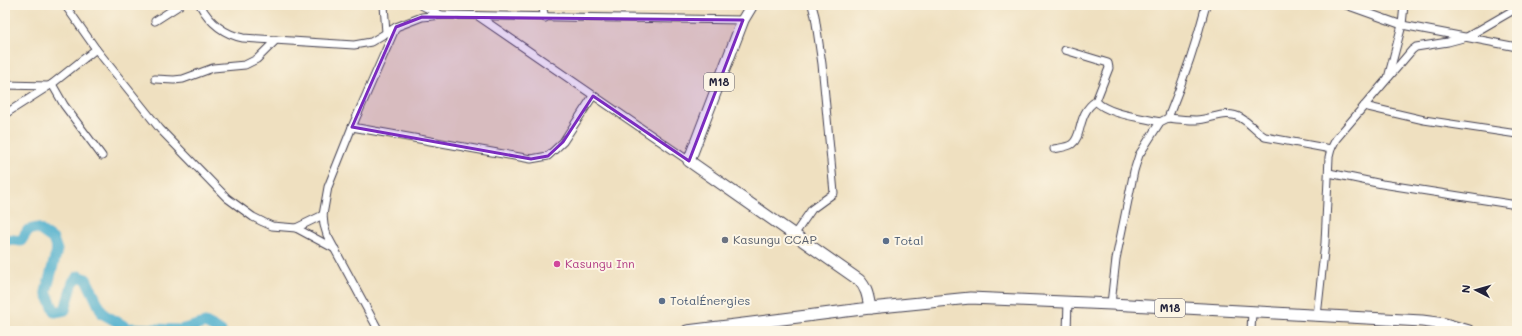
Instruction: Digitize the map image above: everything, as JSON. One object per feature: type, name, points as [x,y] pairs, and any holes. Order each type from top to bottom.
[{"type":"main road","name":"M18","points":[[689,161],[743,20],[752,5]]},
{"type":"main road","points":[[687,331],[716,329],[870,308],[867,290],[864,284],[689,161]]},
{"type":"main road","name":"M18","points":[[870,308],[970,298],[1111,304],[1432,322],[1469,331]]},
{"type":"street","points":[[65,5],[96,49],[160,129],[227,198],[253,217],[263,222],[272,226],[296,228],[335,249]]},
{"type":"street","points":[[155,21],[180,5]]},
{"type":"street","points":[[200,5],[214,25],[227,34],[243,38],[354,45],[371,42],[396,27],[422,17],[442,15],[545,18],[743,20]]},
{"type":"street","points":[[384,5],[386,33]]},
{"type":"street","points":[[421,5],[442,15]]},
{"type":"street","points":[[542,5],[545,18]]},
{"type":"street","points":[[794,235],[812,209],[834,193],[822,64],[812,5]]},
{"type":"street","points":[[1168,118],[1185,76],[1197,40],[1206,5]]},
{"type":"street","points":[[1346,5],[1402,25],[1517,48]]},
{"type":"street","points":[[1388,78],[1402,25],[1404,5]]},
{"type":"street","points":[[1317,316],[1325,243],[1331,149],[1336,139],[1416,47],[1448,42],[1467,37],[1517,8]]},
{"type":"street","points":[[478,16],[689,161]]},
{"type":"street","points":[[380,331],[327,235],[323,215],[328,187],[352,127],[396,27]]},
{"type":"street","points":[[155,79],[183,79],[213,68],[245,65],[257,59],[276,40]]},
{"type":"street","points":[[5,114],[50,85],[96,49]]},
{"type":"street","points":[[1054,149],[1072,144],[1076,138],[1085,111],[1096,101],[1109,68],[1108,64],[1065,50]]},
{"type":"street","points":[[5,85],[50,85]]},
{"type":"street","points":[[50,85],[102,156]]},
{"type":"street","points":[[352,127],[531,159],[548,156],[563,142],[593,96]]},
{"type":"street","points":[[1096,101],[1100,106],[1126,115],[1160,122]]},
{"type":"street","points":[[1364,106],[1424,120],[1517,134]]},
{"type":"street","points":[[1111,304],[1116,259],[1134,171],[1139,156],[1160,122],[1168,118],[1197,120],[1221,115],[1233,115],[1241,118],[1258,133],[1265,137],[1331,149]]},
{"type":"street","points":[[1329,173],[1382,184],[1517,204]]},
{"type":"street","points":[[296,228],[323,215]]},
{"type":"street","points":[[1067,331],[1068,302]]},
{"type":"street","points":[[1251,331],[1252,312]]},
{"type":"highlighted area","points":[[422,17],[743,20],[689,161],[593,96],[563,142],[548,156],[531,159],[352,127],[396,27]]},
{"type":"waterway","points":[[5,239],[21,241],[28,230],[37,228],[53,239],[57,250],[46,292],[55,312],[65,310],[73,282],[79,276],[86,279],[103,314],[128,328],[180,330],[205,323],[221,331]]},
{"type":"place","name":"Kasungu CCAP","points":[[725,240]]},
{"type":"place","name":"Total","points":[[886,241]]},
{"type":"place","name":"Kasungu Inn","points":[[557,264]]},
{"type":"place","name":"TotalÉnergies","points":[[662,301]]}]
